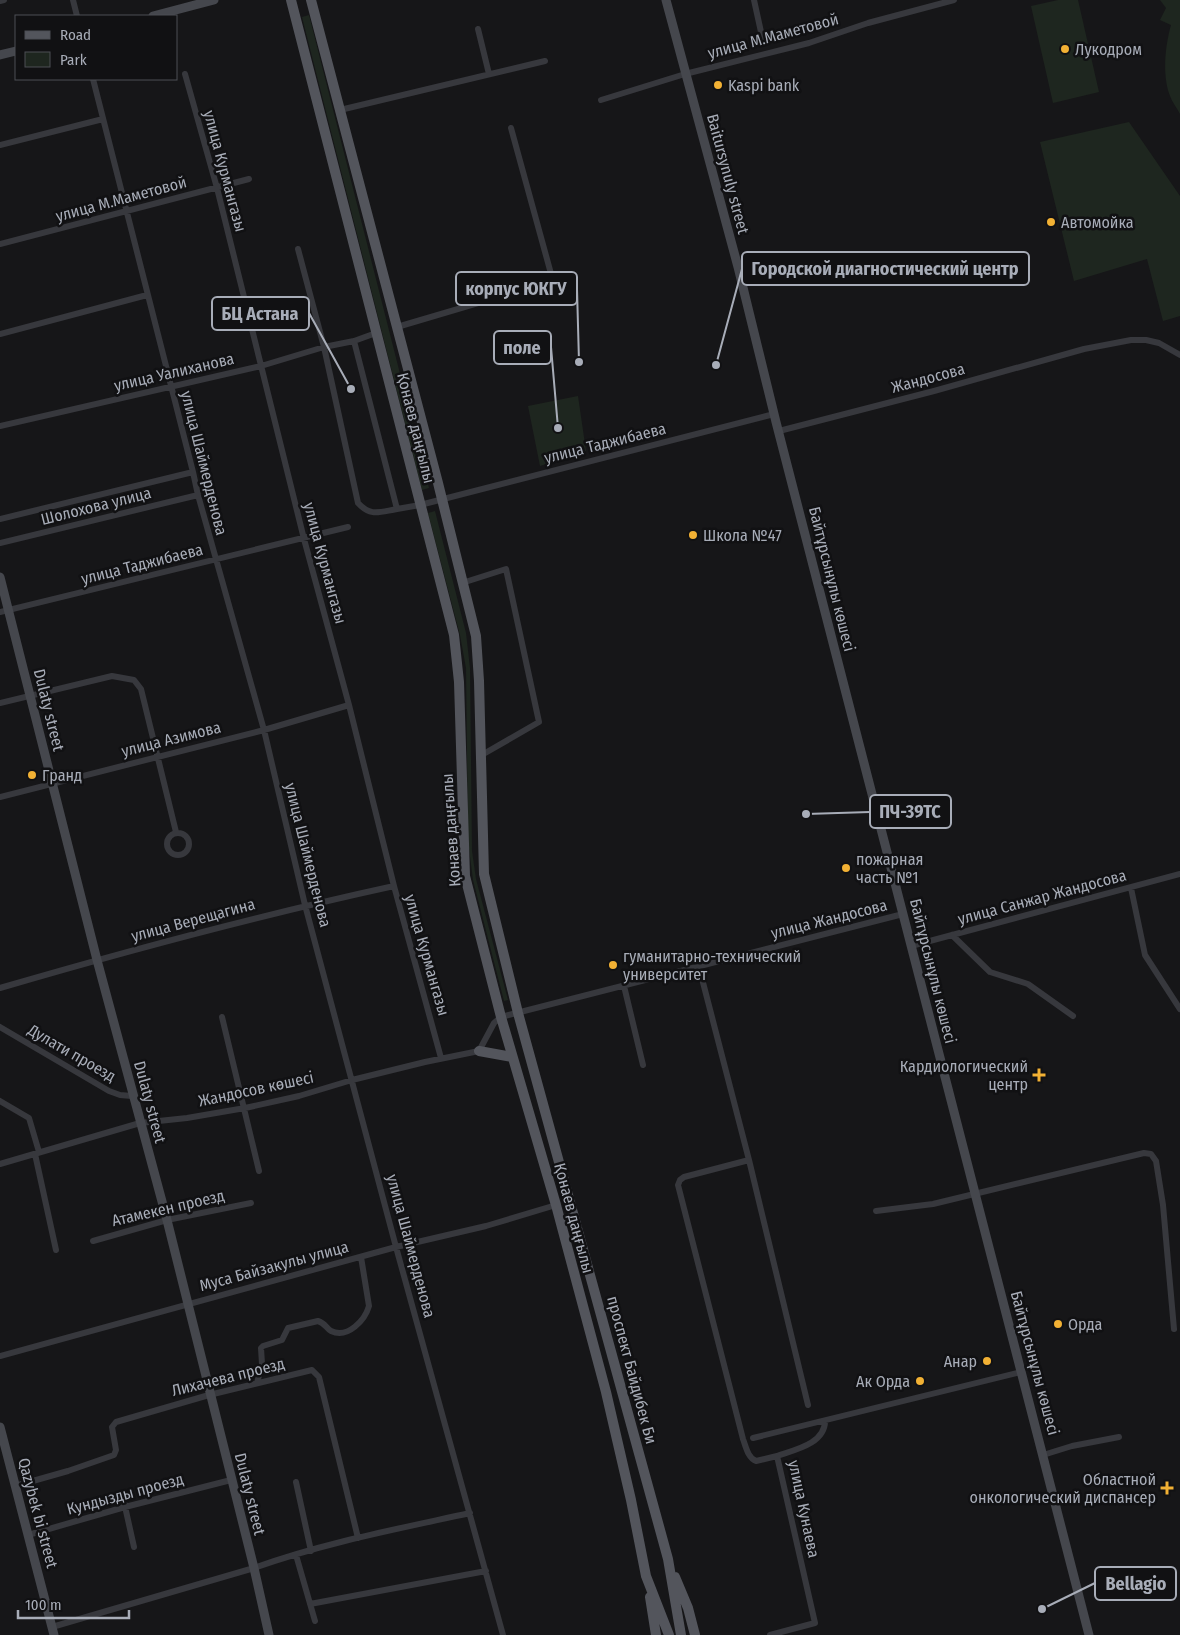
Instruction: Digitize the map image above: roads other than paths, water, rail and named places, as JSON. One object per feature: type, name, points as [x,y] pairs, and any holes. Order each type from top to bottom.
[{"type":"main road","points":[[156,15],[214,0]]},
{"type":"main road","name":"Қонаев даңғылы","points":[[291,0],[454,635],[459,682],[465,876],[501,1018],[556,1205],[606,1392],[646,1576],[670,1635]]},
{"type":"main road","name":"Қонаев даңғылы","points":[[311,0],[442,498],[476,636],[484,874],[522,1027]]},
{"type":"main road","name":"Baitursynuly street","points":[[666,0],[738,267],[779,431]]},
{"type":"main road","points":[[0,55],[15,51]]},
{"type":"main road","name":"Байтұрсынұлы көшесі","points":[[779,431],[1089,1635]]},
{"type":"main road","name":"Dulaty street","points":[[0,577],[4,611],[30,696],[132,1096],[167,1220],[269,1635]]},
{"type":"main road","name":"проспект Байдибек Би","points":[[522,1027],[668,1559],[681,1635]]},
{"type":"main road","points":[[479,1051],[512,1056]]},
{"type":"main road","name":"Qazybek bi street","points":[[0,1427],[53,1631]]},
{"type":"main road","points":[[668,1559],[688,1608],[695,1635]]},
{"type":"main road","points":[[646,1576],[656,1635]]},
{"type":"street","points":[[0,1],[4,0]]},
{"type":"street","points":[[73,0],[77,15]]},
{"type":"street","points":[[754,0],[763,41]]},
{"type":"street","name":"улица М.Маметовой","points":[[601,100],[685,74],[809,43],[868,23],[954,0]]},
{"type":"street","points":[[478,29],[489,74]]},
{"type":"street","points":[[340,110],[545,61]]},
{"type":"street","name":"улица Курмангазы","points":[[185,74],[217,188],[304,538],[440,1058]]},
{"type":"street","name":"улица Шаймерденова","points":[[93,80],[215,560],[264,730],[305,905],[396,1248],[503,1635]]},
{"type":"street","points":[[0,145],[103,119]]},
{"type":"street","points":[[397,327],[553,281],[511,128]]},
{"type":"street","name":"улица М.Маметовой","points":[[0,244],[249,179]]},
{"type":"street","name":"улица Таджибаева","points":[[298,250],[324,347],[358,503],[364,510],[372,513],[420,504],[774,414]]},
{"type":"street","points":[[0,334],[147,295]]},
{"type":"street","name":"улица Уалиханова","points":[[0,426],[261,366],[324,347],[354,341],[376,333]]},
{"type":"street","name":"Жандосова","points":[[779,431],[1084,350],[1131,340],[1146,340],[1159,343],[1180,355]]},
{"type":"street","points":[[354,341],[397,509]]},
{"type":"street","name":"Шолохова улица","points":[[0,519],[193,472]]},
{"type":"street","name":"Шолохова улица","points":[[0,543],[198,495]]},
{"type":"street","name":"улица Таджибаева","points":[[4,611],[348,527]]},
{"type":"street","points":[[462,583],[506,569],[539,722],[480,756]]},
{"type":"street","points":[[0,703],[112,676],[134,680],[141,689],[176,832]]},
{"type":"street","name":"улица Азимова","points":[[0,797],[264,730],[348,705]]},
{"type":"street","name":"улица Санжар Жандосова","points":[[911,946],[1180,874]]},
{"type":"street","name":"улица Верещагина","points":[[0,988],[97,960],[305,905],[394,886]]},
{"type":"street","points":[[1131,888],[1145,955],[1180,1008]]},
{"type":"street","name":"улица Жандосова","points":[[501,1018],[903,914]]},
{"type":"street","points":[[952,935],[990,972],[1028,984],[1073,1016]]},
{"type":"street","points":[[699,967],[749,1160],[808,1405]]},
{"type":"street","points":[[624,986],[643,1065]]},
{"type":"street","points":[[222,1017],[259,1171]]},
{"type":"street","points":[[479,1051],[494,1023],[501,1018]]},
{"type":"street","name":"Дулати проезд","points":[[0,1027],[109,1091],[120,1095],[132,1096]]},
{"type":"street","name":"Жандосов көшесі","points":[[0,1164],[140,1123],[187,1118],[245,1108],[299,1096],[352,1080],[440,1058],[479,1051]]},
{"type":"street","points":[[0,1101],[29,1118],[56,1250]]},
{"type":"street","points":[[876,1211],[933,1204],[1144,1152],[1152,1154],[1156,1161],[1163,1205],[1174,1329]]},
{"type":"street","points":[[749,1160],[684,1177],[678,1185],[743,1439],[753,1460],[778,1456]]},
{"type":"street","name":"Атамекен проезд","points":[[93,1241],[167,1220],[251,1203]]},
{"type":"street","name":"Муса Байзакулы улица","points":[[0,1356],[361,1257],[486,1226],[556,1205]]},
{"type":"street","points":[[257,1383],[262,1364],[261,1348],[282,1340],[288,1328],[318,1321],[323,1322],[330,1330],[341,1332],[362,1321],[369,1306],[361,1257]]},
{"type":"street","name":"Лихачева проезд","points":[[15,1486],[68,1471],[114,1455],[116,1450],[112,1427],[116,1422],[209,1394],[312,1370],[319,1377],[358,1538]]},
{"type":"street","points":[[754,1438],[825,1424],[1021,1372]]},
{"type":"street","name":"улица Кунаева","points":[[770,1635],[815,1623],[778,1456],[808,1445],[820,1435],[825,1424]]},
{"type":"street","points":[[1043,1455],[1072,1446],[1119,1437]]},
{"type":"street","name":"Кундызды проезд","points":[[28,1535],[125,1506],[230,1480]]},
{"type":"street","points":[[296,1482],[311,1550]]},
{"type":"street","points":[[122,1492],[134,1547]]},
{"type":"street","points":[[53,1631],[311,1550],[470,1513]]},
{"type":"street","points":[[296,1555],[315,1621]]},
{"type":"street","points":[[310,1604],[486,1571]]},
{"type":"place","name":"Лукодром","points":[[1065,49]]},
{"type":"place","name":"Kaspi bank","points":[[718,85]]},
{"type":"place","name":"Автомойка","points":[[1051,222]]},
{"type":"place","name":"корпус ЮКГУ","points":[[579,362]]},
{"type":"place","name":"Городской диагностический центр","points":[[716,365]]},
{"type":"place","name":"БЦ Астана","points":[[351,389]]},
{"type":"place","name":"поле","points":[[558,428]]},
{"type":"place","name":"Школа №47","points":[[693,535]]},
{"type":"place","name":"Гранд","points":[[32,775]]},
{"type":"place","name":"ПЧ-39ТС","points":[[806,814]]},
{"type":"place","name":"пожарная часть №1","points":[[846,868]]},
{"type":"place","name":"гуманитарно-технический университет","points":[[613,965]]},
{"type":"place","name":"Кардиологический центр","points":[[1039,1075]]},
{"type":"place","name":"Орда","points":[[1058,1324]]},
{"type":"place","name":"Анар","points":[[987,1361]]},
{"type":"place","name":"Ак Орда","points":[[920,1381]]},
{"type":"place","name":"Областной онкологический диспансер","points":[[1167,1488]]},
{"type":"place","name":"Bellagio","points":[[1042,1609]]}]
